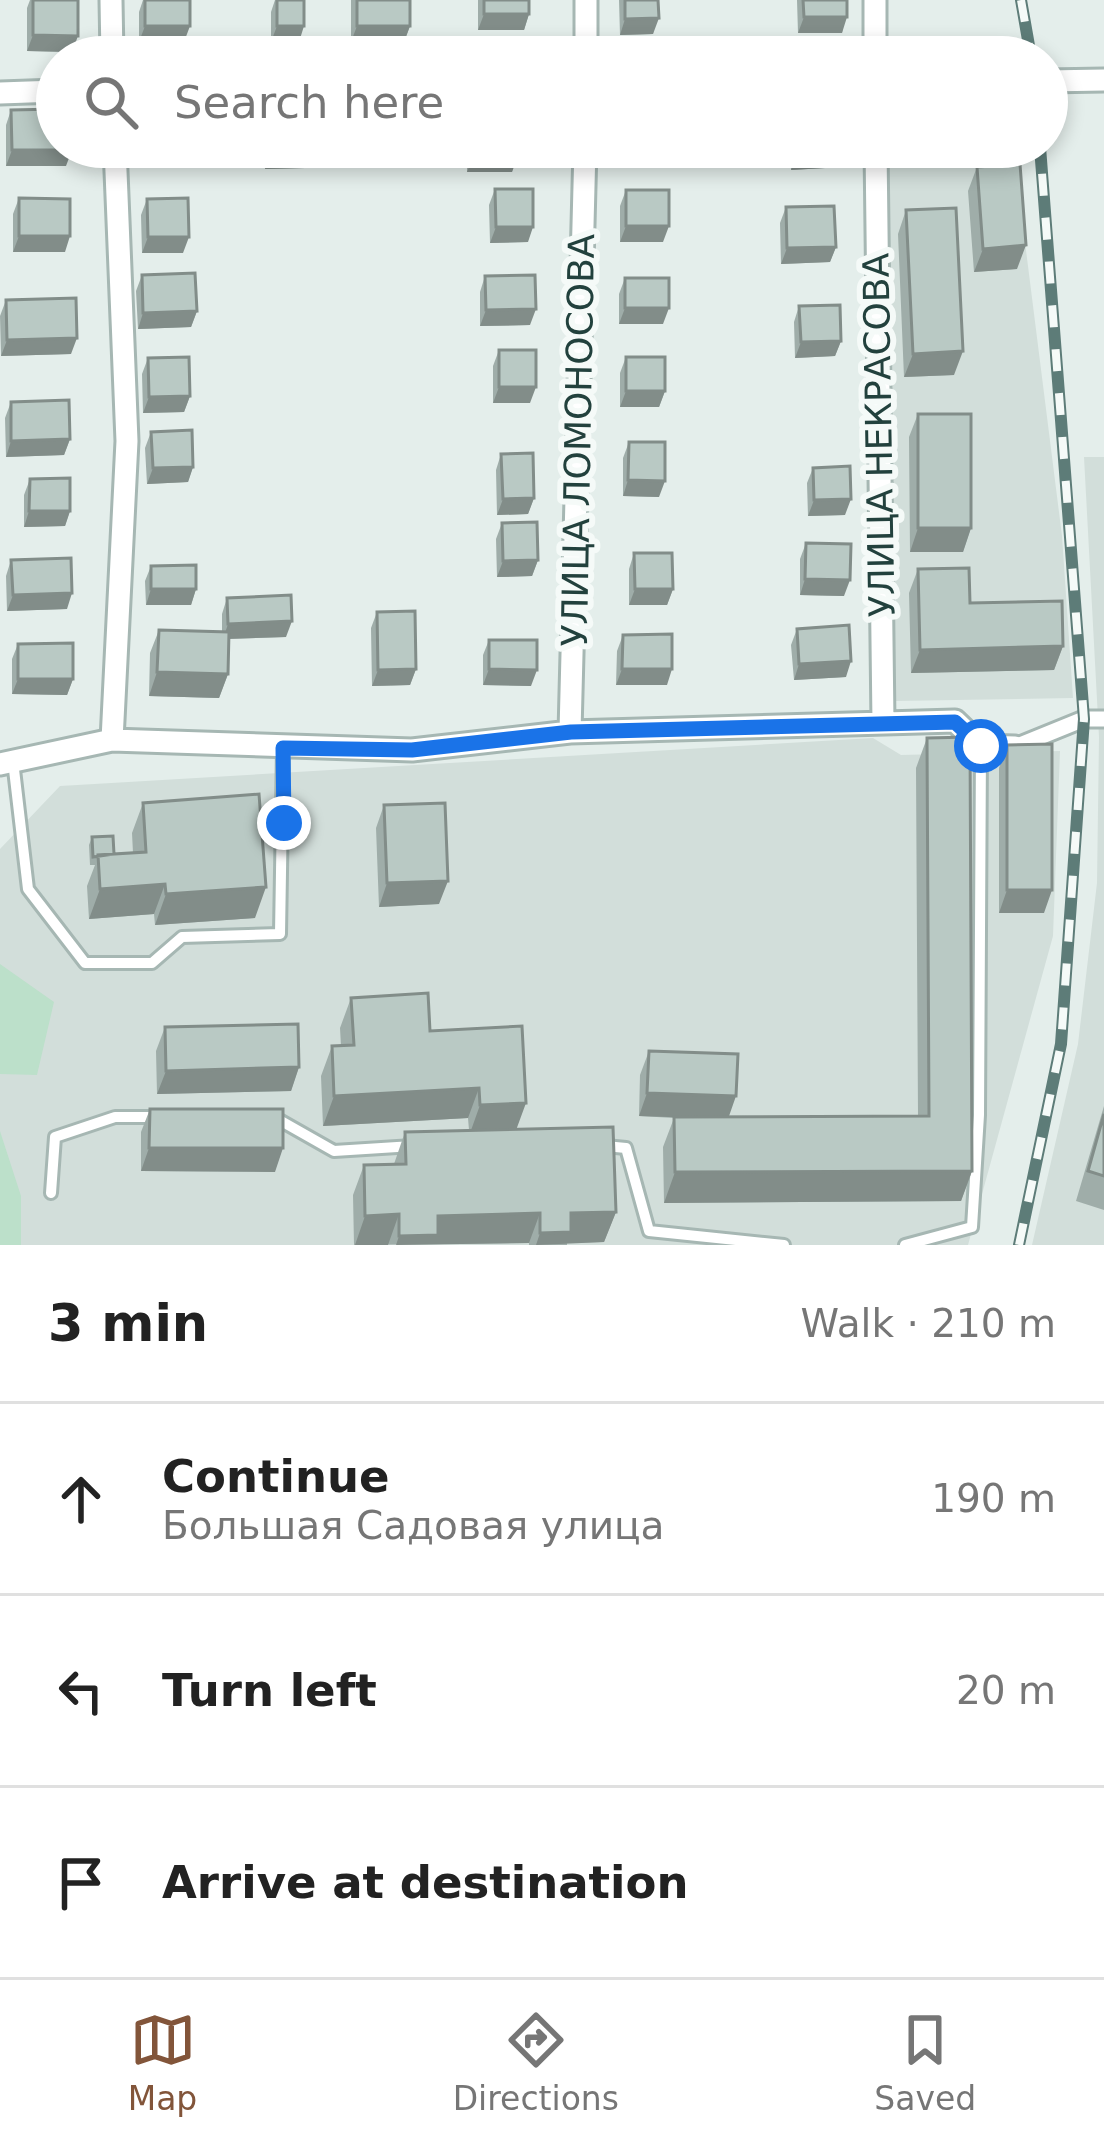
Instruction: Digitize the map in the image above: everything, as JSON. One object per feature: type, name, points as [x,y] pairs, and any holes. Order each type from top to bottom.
[{"type":"street","points":[[111,0],[112,36]]},
{"type":"street","points":[[586,0],[586,36]]},
{"type":"street","points":[[875,0],[875,36]]},
{"type":"street","points":[[1068,81],[1104,80]]},
{"type":"street","points":[[0,93],[36,92]]},
{"type":"street","points":[[112,740],[127,441],[116,168]]},
{"type":"street","name":"УЛИЦА ЛОМОНОСОВА","points":[[571,732],[584,168]]},
{"type":"street","name":"УЛИЦА НЕКРАСОВА","points":[[875,168],[883,723]]},
{"type":"street","points":[[7,762],[112,740],[412,750],[571,732],[883,723],[955,722],[981,746],[1015,747],[1084,719],[1104,719]]},
{"type":"lane","points":[[905,1245],[972,1227],[979,1115],[981,746]]},
{"type":"lane","points":[[7,762],[28,889],[85,963],[152,962],[182,937],[280,934],[283,748]]},
{"type":"lane","points":[[51,1193],[55,1137],[115,1117],[186,1117]]},
{"type":"lane","points":[[257,1117],[281,1117],[334,1151],[424,1145]]},
{"type":"lane","points":[[581,1143],[626,1148],[649,1232],[784,1245]]},
{"type":"shaded area","points":[[882,168],[1016,168],[1062,536],[1073,698],[894,701]]},
{"type":"shaded area","points":[[1084,457],[1104,457],[1104,1245],[1032,1245],[1078,1044],[1097,883],[1099,737]]},
{"type":"shaded area","points":[[873,738],[901,755],[1060,751],[1053,936],[968,1245],[0,1245],[0,849],[60,786]]},
{"type":"green space","points":[[0,964],[54,1002],[37,1075],[0,1074]]},
{"type":"green space","points":[[0,1131],[21,1196],[21,1245],[0,1245]]},
{"type":"building","points":[[33,0],[78,0],[78,36],[33,35]]},
{"type":"building","points":[[145,0],[190,0],[190,26],[145,26]]},
{"type":"building","points":[[277,0],[304,0],[304,26],[277,26]]},
{"type":"building","points":[[357,0],[410,0],[410,26],[357,26]]},
{"type":"building","points":[[484,0],[529,0],[529,14],[484,14]]},
{"type":"building","points":[[625,0],[658,0],[659,18],[625,19]]},
{"type":"building","points":[[803,0],[847,0],[847,17],[804,17]]},
{"type":"building","points":[[36,109],[36,150],[12,150],[11,110]]},
{"type":"building","points":[[977,168],[1020,168],[1026,245],[983,249]]},
{"type":"building","points":[[495,189],[533,189],[533,227],[496,227]]},
{"type":"building","points":[[626,190],[669,190],[669,226],[626,226]]},
{"type":"building","points":[[19,198],[70,199],[70,236],[19,236]]},
{"type":"building","points":[[188,198],[189,237],[148,237],[147,199]]},
{"type":"building","points":[[834,206],[836,247],[787,248],[786,207]]},
{"type":"building","points":[[956,208],[963,351],[913,354],[906,210]]},
{"type":"building","points":[[195,273],[197,311],[143,313],[142,275]]},
{"type":"building","points":[[535,275],[536,309],[486,310],[485,276]]},
{"type":"building","points":[[625,278],[669,278],[669,308],[625,308]]},
{"type":"building","points":[[76,298],[77,338],[7,340],[6,300]]},
{"type":"building","points":[[840,305],[841,341],[801,342],[799,306]]},
{"type":"building","points":[[499,350],[536,350],[536,387],[499,387]]},
{"type":"building","points":[[189,357],[190,396],[149,397],[148,358]]},
{"type":"building","points":[[626,357],[665,357],[665,391],[626,391]]},
{"type":"building","points":[[69,400],[70,439],[11,441],[11,402]]},
{"type":"building","points":[[918,414],[971,414],[971,528],[918,528]]},
{"type":"building","points":[[192,430],[193,467],[153,468],[151,432]]},
{"type":"building","points":[[629,442],[665,442],[665,481],[628,480]]},
{"type":"building","points":[[533,453],[534,498],[503,499],[501,454]]},
{"type":"building","points":[[850,466],[851,499],[814,500],[813,468]]},
{"type":"building","points":[[70,478],[70,511],[29,511],[30,479]]},
{"type":"building","points":[[537,522],[538,560],[503,561],[502,523]]},
{"type":"building","points":[[806,543],[851,544],[850,580],[805,579]]},
{"type":"building","points":[[634,553],[672,553],[673,589],[635,589]]},
{"type":"building","points":[[71,558],[72,593],[13,595],[11,560]]},
{"type":"building","points":[[196,565],[196,589],[151,589],[151,566]]},
{"type":"building","points":[[969,568],[970,603],[1062,601],[1063,646],[920,650],[918,569]]},
{"type":"building","points":[[291,595],[292,621],[228,624],[227,598]]},
{"type":"building","points":[[415,611],[416,669],[378,670],[377,612]]},
{"type":"building","points":[[849,625],[851,661],[799,664],[797,629]]},
{"type":"building","points":[[159,630],[229,632],[228,674],[157,672]]},
{"type":"building","points":[[672,634],[672,669],[622,669],[623,635]]},
{"type":"building","points":[[489,640],[537,640],[537,670],[489,669]]},
{"type":"building","points":[[73,643],[73,679],[18,679],[18,644]]},
{"type":"building","points":[[970,737],[972,1171],[675,1172],[674,1117],[929,1116],[927,738]]},
{"type":"building","points":[[1052,744],[1052,890],[1007,890],[1007,745]]},
{"type":"building","points":[[259,794],[266,887],[166,894],[165,884],[100,889],[98,855],[146,852],[143,803]]},
{"type":"building","points":[[445,803],[448,881],[387,883],[384,805]]},
{"type":"building","points":[[113,836],[114,854],[93,857],[92,837]]},
{"type":"building","points":[[428,993],[430,1031],[522,1026],[526,1103],[480,1105],[479,1088],[334,1096],[332,1046],[354,1045],[351,998]]},
{"type":"building","points":[[298,1024],[299,1067],[166,1071],[165,1027]]},
{"type":"building","points":[[649,1051],[738,1054],[736,1096],[647,1093]]},
{"type":"building","points":[[150,1109],[283,1109],[283,1148],[149,1148]]},
{"type":"building","points":[[1104,1114],[1104,1176],[1088,1171]]},
{"type":"building","points":[[613,1127],[616,1212],[571,1213],[571,1232],[540,1233],[540,1213],[438,1216],[438,1235],[399,1236],[399,1214],[365,1216],[364,1165],[406,1164],[405,1132]]},
{"type":"railway","points":[[1021,0],[1027,36]]},
{"type":"railway","points":[[1019,1245],[1061,1044],[1084,719],[1042,168]]},
{"type":"route","points":[[284,823],[283,748],[412,750],[571,732],[955,722],[981,746]]}]
